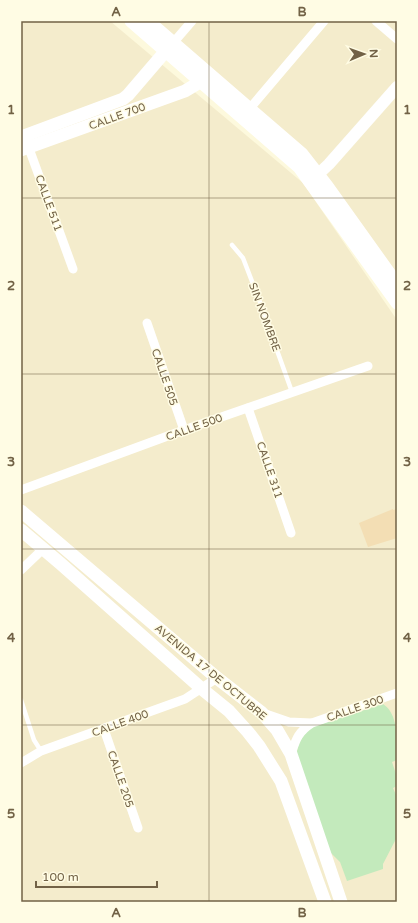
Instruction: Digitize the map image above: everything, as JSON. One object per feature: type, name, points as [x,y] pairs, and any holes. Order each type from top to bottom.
[{"type":"main road","points":[[131,21],[169,47],[246,113],[299,167],[314,178],[393,281],[397,303]]},
{"type":"main road","points":[[148,21],[169,47]]},
{"type":"main road","name":"CALLE 700","points":[[24,143],[123,99],[169,47]]},
{"type":"main road","name":"CALLE 700","points":[[24,143],[185,91],[204,77]]},
{"type":"main road","name":"AVENIDA 17 DE OCTUBRE","points":[[21,511],[217,678],[262,713],[277,730],[291,754],[341,902]]},
{"type":"main road","name":"AVENIDA 17 DE OCTUBRE","points":[[21,530],[234,716],[248,732],[259,746],[281,781],[325,902]]},
{"type":"street","points":[[169,47],[192,21]]},
{"type":"street","points":[[246,113],[324,21]]},
{"type":"street","points":[[376,21],[397,38]]},
{"type":"street","points":[[314,178],[334,158],[397,87]]},
{"type":"street","name":"CALLE 511","points":[[24,143],[73,269]]},
{"type":"street","name":"CALLE 505","points":[[147,323],[184,430]]},
{"type":"street","name":"CALLE 500","points":[[21,490],[184,430],[368,366]]},
{"type":"street","name":"CALLE 311","points":[[248,408],[291,533]]},
{"type":"street","points":[[21,570],[43,549]]},
{"type":"street","name":"CALLE 400","points":[[21,763],[41,751],[185,699],[217,678]]},
{"type":"street","name":"CALLE 300","points":[[312,723],[397,693]]},
{"type":"street","points":[[262,713],[289,722],[312,723]]},
{"type":"street","points":[[291,754],[303,728],[312,723]]},
{"type":"street","name":"CALLE 205","points":[[104,729],[138,828]]},
{"type":"street","points":[[281,781],[297,774]]},
{"type":"lane","name":"SIN NOMBRE","points":[[232,245],[243,258],[273,336],[292,392]]},
{"type":"lane","points":[[21,700],[34,740],[41,751]]},
{"type":"shaded area","points":[[21,21],[110,21],[303,183],[397,320],[397,902],[21,902]]},
{"type":"shaded area","points":[[156,21],[397,21],[397,275],[305,149]]},
{"type":"green space","points":[[383,704],[392,714],[396,729],[397,760],[392,762],[397,777],[397,786],[393,788],[397,797],[397,837],[383,864],[383,869],[347,881],[340,862],[329,851],[297,758],[297,753],[299,744],[303,737],[312,727]]},
{"type":"building","points":[[393,509],[397,509],[397,538],[368,547],[359,523]]}]
